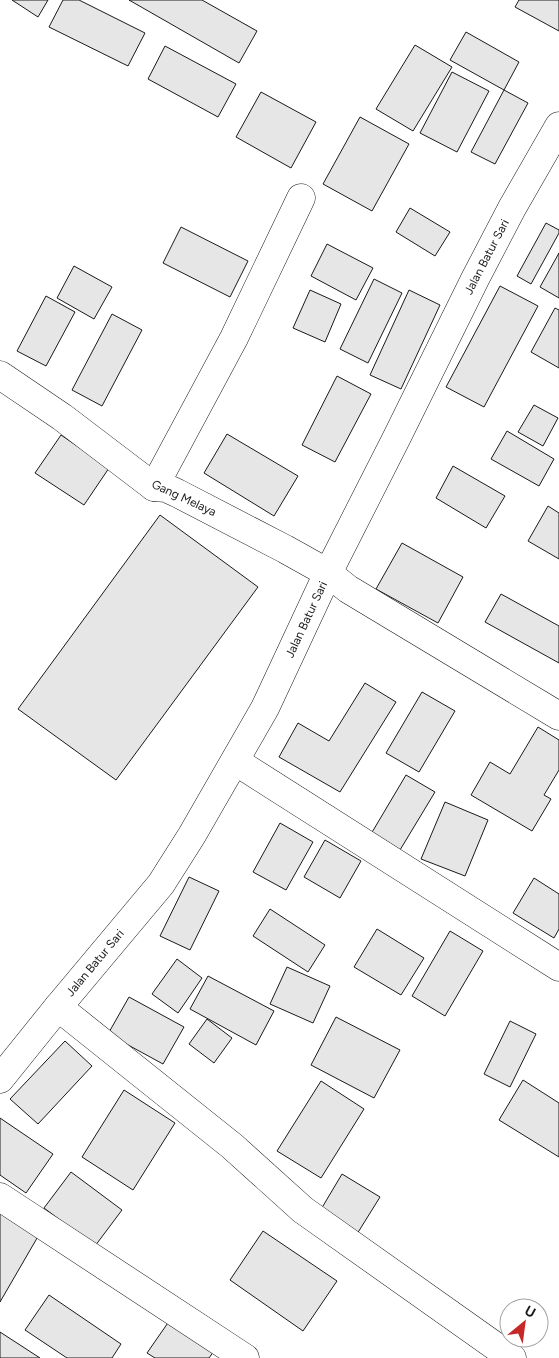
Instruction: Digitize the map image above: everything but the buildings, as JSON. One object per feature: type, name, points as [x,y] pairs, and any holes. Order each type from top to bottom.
[{"type":"street","name":"Jalan Batur Sari","points":[[0,1079],[161,884],[192,835],[265,708],[328,573],[507,217],[559,126]]},
{"type":"street","points":[[154,486],[234,338],[301,198]]},
{"type":"street","name":"Gang Melaya","points":[[0,375],[62,417],[154,486],[166,488],[177,493],[328,573],[348,589],[559,716]]},
{"type":"street","points":[[234,761],[559,966]]},
{"type":"street","points":[[58,1007],[232,1146],[303,1210],[512,1358]]},
{"type":"street","points":[[0,1197],[245,1358]]}]
